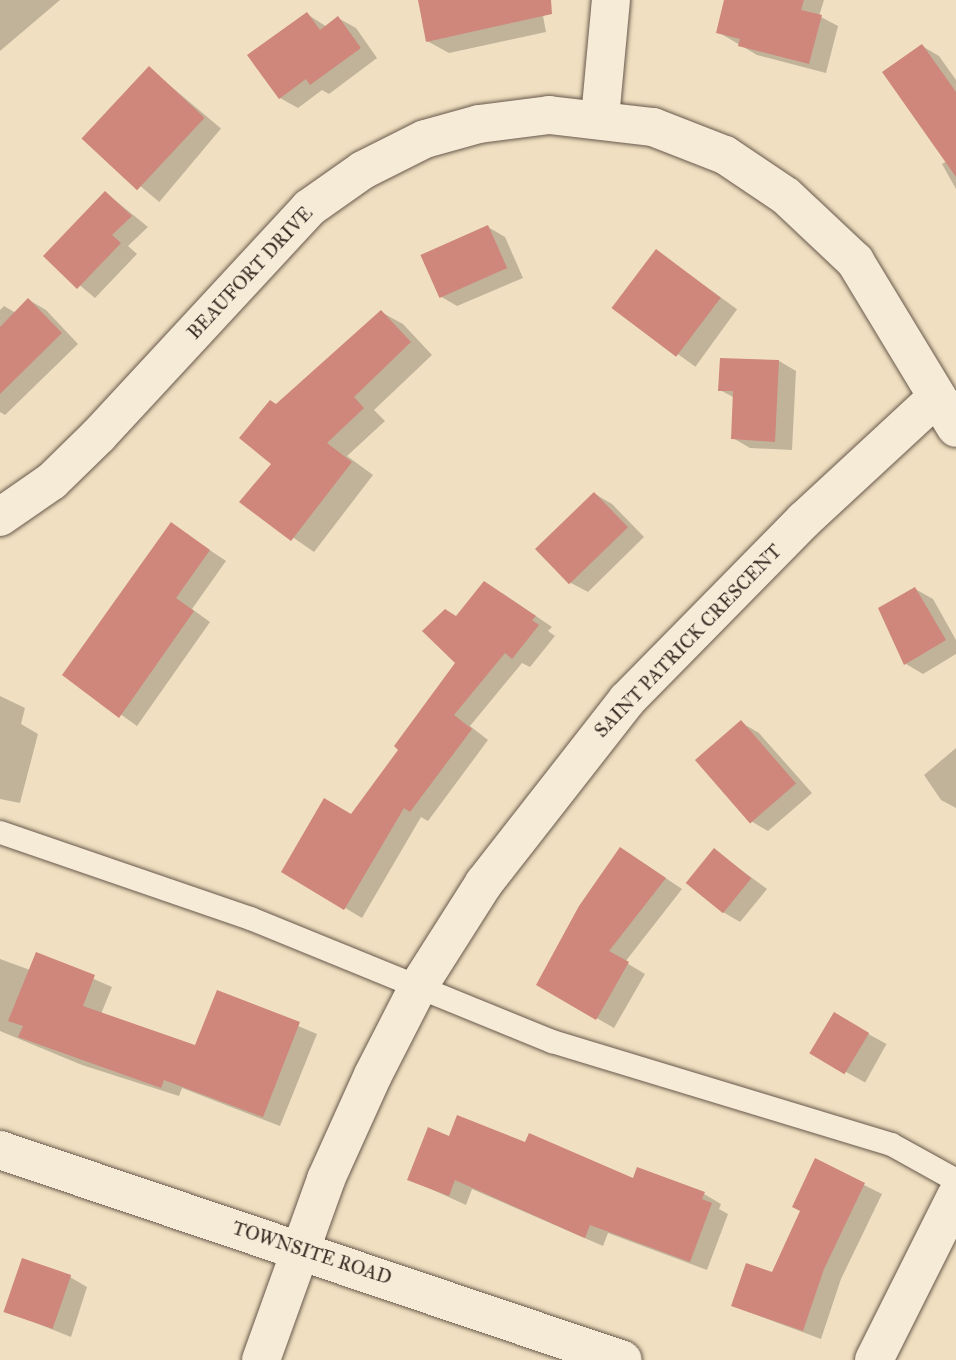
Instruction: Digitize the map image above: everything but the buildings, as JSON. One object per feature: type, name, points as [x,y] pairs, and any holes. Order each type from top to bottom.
[{"type":"street","points":[[600,118],[611,0]]},
{"type":"street","name":"BEAUFORT DRIVE","points":[[0,517],[52,481],[309,208],[363,170],[425,139],[479,124],[549,115],[600,118],[653,127],[725,155],[786,196],[855,261],[946,412]]},
{"type":"street","name":"SAINT PATRICK CRESCENT","points":[[261,1360],[326,1179],[418,988],[484,883],[627,700],[804,520],[946,412]]},
{"type":"street","name":"TOWNSITE ROAD","points":[[0,1150],[301,1249],[623,1360]]},
{"type":"street","points":[[874,1360],[956,1196]]},
{"type":"lane","points":[[0,832],[250,918],[552,1041],[891,1144],[956,1180]]}]
